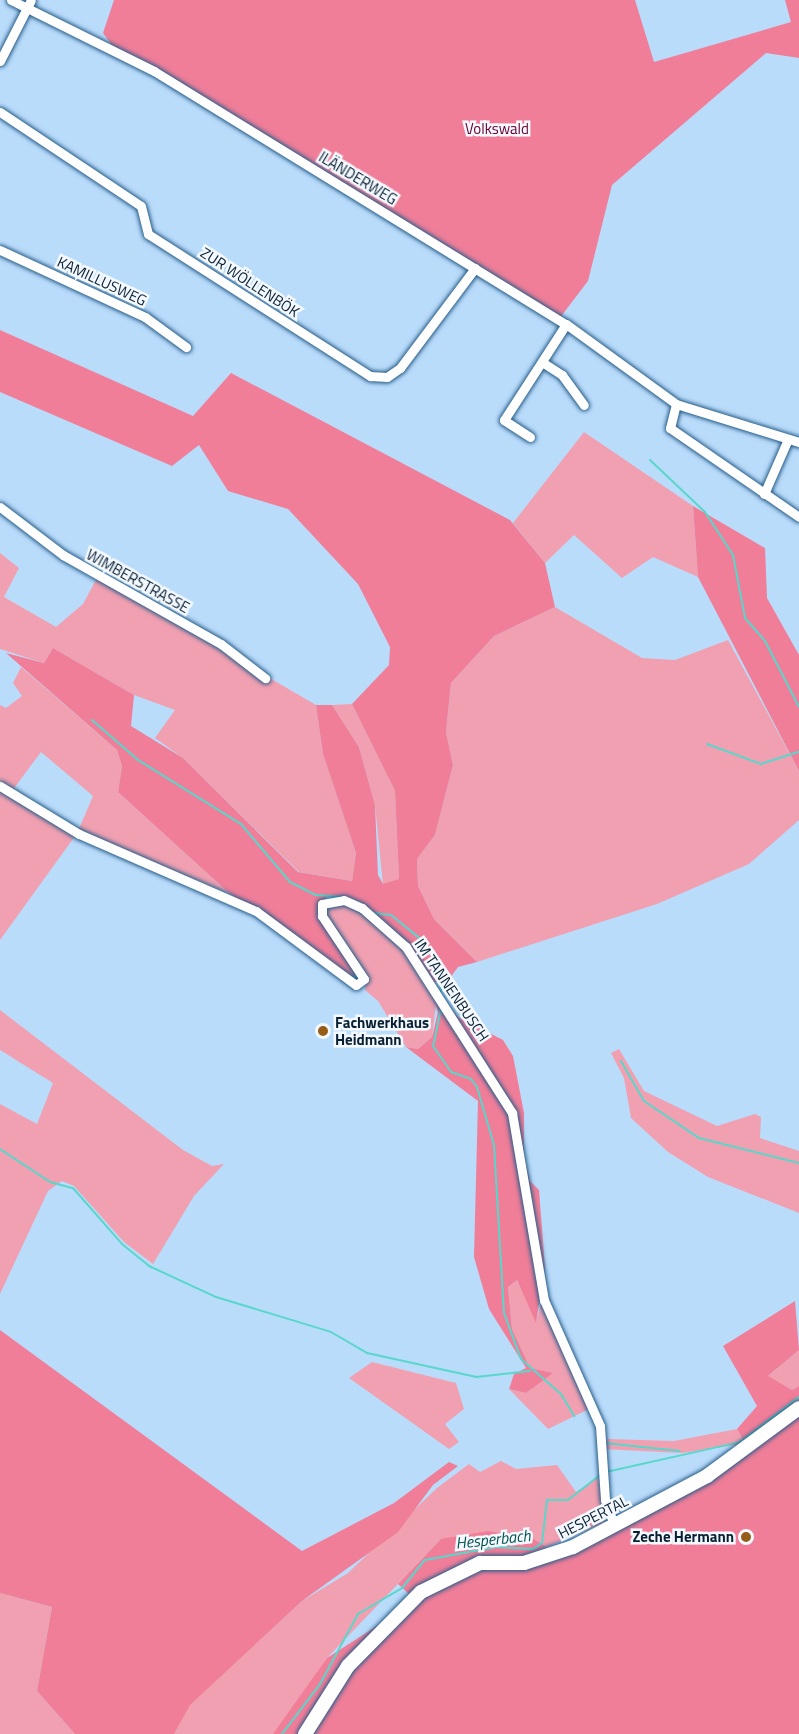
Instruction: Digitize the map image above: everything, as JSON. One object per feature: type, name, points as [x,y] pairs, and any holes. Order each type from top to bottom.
[{"type":"main road","name":"HESPERTAL","points":[[305,1734],[348,1666],[421,1592],[480,1563],[524,1563],[557,1554],[716,1471],[799,1408]]},
{"type":"street","name":"ILÄNDERWEG","points":[[11,0],[29,4],[154,71],[566,324],[676,404],[799,442]]},
{"type":"street","points":[[0,61],[29,4]]},
{"type":"street","name":"ZUR WÖLLENBÖK","points":[[0,112],[141,206],[148,234],[369,376],[387,377],[400,368],[475,268]]},
{"type":"street","name":"KAMILLUSWEG","points":[[0,250],[146,317],[186,347]]},
{"type":"street","points":[[530,437],[504,420],[566,324]]},
{"type":"street","points":[[542,362],[562,375],[584,405]]},
{"type":"street","points":[[676,404],[670,428],[799,517]]},
{"type":"street","points":[[764,494],[788,439]]},
{"type":"street","name":"WIMBERSTRASSE","points":[[0,507],[63,555],[221,644],[265,678]]},
{"type":"street","name":"IM TANNENBUSCH","points":[[0,786],[79,834],[231,897],[300,940],[356,985],[363,984],[361,974],[322,916],[322,904],[344,900],[362,908],[406,947],[512,1113],[544,1300],[600,1426],[601,1475],[614,1526]]},
{"type":"shaded area","points":[[584,432],[693,506],[698,577],[653,557],[622,578],[574,535],[545,563],[513,523]]},
{"type":"shaded area","points":[[0,553],[19,568],[4,597],[56,627],[83,604],[97,578],[316,705],[323,754],[356,853],[352,881],[299,872],[183,758],[155,738],[175,710],[134,695],[53,648],[44,663],[0,649]]},
{"type":"shaded area","points":[[555,607],[642,658],[675,660],[728,640],[799,771],[799,820],[749,864],[657,904],[477,962],[434,919],[418,886],[417,859],[435,835],[453,765],[446,732],[451,683],[494,636]]},
{"type":"shaded area","points":[[21,667],[117,750],[122,766],[118,792],[229,893],[78,832],[0,940],[0,705],[6,708],[22,696],[13,683]],"holes":[[[41,752],[93,796],[78,831],[12,791]]]},
{"type":"shaded area","points":[[352,704],[395,791],[399,879],[383,885],[375,805],[359,747],[332,705]]},
{"type":"shaded area","points":[[343,904],[362,910],[395,937],[437,996],[432,1037],[418,1049],[406,1047],[378,1001],[365,990],[366,980],[323,915],[324,905]]},
{"type":"shaded area","points":[[0,1010],[183,1150],[212,1166],[224,1164],[194,1196],[153,1264],[124,1242],[74,1186],[62,1181],[48,1191],[0,1294],[0,1104],[37,1124],[53,1083],[0,1050]]},
{"type":"shaded area","points":[[619,1049],[644,1091],[717,1126],[755,1114],[761,1117],[760,1138],[799,1151],[799,1213],[708,1177],[668,1152],[631,1118],[624,1078],[611,1053]]},
{"type":"shaded area","points":[[517,1280],[536,1322],[541,1304],[589,1409],[548,1429],[509,1389],[526,1393],[552,1373],[530,1368],[512,1329],[508,1287]]},
{"type":"shaded area","points":[[799,1350],[799,1386],[792,1390],[767,1377]]},
{"type":"shaded area","points":[[372,1362],[456,1383],[464,1409],[445,1424],[459,1442],[449,1449],[349,1378]]},
{"type":"shaded area","points":[[737,1429],[746,1445],[738,1450],[735,1445],[682,1453],[603,1449],[607,1439],[674,1441]]},
{"type":"shaded area","points":[[501,1461],[516,1469],[557,1465],[576,1492],[598,1477],[605,1522],[547,1547],[532,1538],[441,1539],[327,1658],[275,1734],[174,1734],[189,1705],[302,1601],[348,1573],[437,1488],[469,1464],[480,1472]]},
{"type":"shaded area","points":[[0,1593],[52,1607],[37,1691],[75,1734],[0,1734]]},
{"type":"green space","name":"Volkswald","points":[[114,0],[635,0],[654,62],[791,22],[785,0],[799,0],[799,58],[766,53],[612,185],[588,281],[559,319],[114,48],[103,33]]},
{"type":"green space","points":[[0,330],[193,416],[231,373],[510,520],[545,563],[555,607],[494,636],[451,683],[446,732],[453,765],[435,835],[417,859],[418,886],[434,919],[477,962],[458,967],[447,982],[432,982],[419,962],[345,897],[327,897],[318,908],[358,972],[353,977],[229,893],[118,792],[122,766],[117,750],[6,653],[44,663],[53,648],[134,695],[131,726],[183,758],[298,872],[352,881],[356,853],[323,754],[316,705],[332,705],[359,747],[375,805],[378,875],[383,884],[399,879],[395,791],[352,704],[389,665],[390,647],[358,584],[288,509],[228,491],[199,445],[172,466],[0,392]]},
{"type":"green space","points":[[693,506],[765,548],[767,598],[799,655],[799,771],[698,577]]},
{"type":"green space","points":[[429,982],[458,1017],[503,1040],[513,1056],[524,1113],[524,1156],[530,1181],[539,1190],[545,1268],[536,1323],[517,1280],[508,1287],[512,1329],[530,1368],[553,1373],[526,1393],[509,1389],[514,1374],[526,1368],[489,1309],[474,1257],[478,1101],[406,1047],[418,1049],[432,1037],[438,1012]]},
{"type":"green space","points":[[795,1301],[799,1350],[768,1376],[792,1390],[799,1386],[799,1403],[746,1445],[737,1429],[757,1406],[723,1346]]},
{"type":"green space","points":[[0,1330],[302,1551],[394,1503],[449,1462],[458,1466],[433,1485],[398,1532],[302,1601],[190,1705],[174,1734],[75,1734],[37,1691],[52,1607],[0,1593]]},
{"type":"green space","points":[[799,1413],[799,1734],[273,1734],[327,1658],[445,1582],[489,1566],[557,1560],[706,1483]]},
{"type":"green space","points":[[488,1531],[532,1538],[547,1547],[522,1557],[470,1561],[409,1594],[398,1584],[441,1539]]},
{"type":"waterway","points":[[650,460],[705,512],[733,555],[745,618],[765,641],[799,707]]},
{"type":"waterway","points":[[92,720],[138,760],[241,824],[290,882],[315,895],[341,897]]},
{"type":"waterway","points":[[707,744],[761,764],[799,752]]},
{"type":"waterway","points":[[373,913],[391,915],[423,941],[439,964],[441,991]]},
{"type":"waterway","points":[[441,1009],[433,1046],[451,1072],[471,1079],[477,1087],[494,1145],[504,1313],[521,1359],[561,1394],[574,1416]]},
{"type":"waterway","points":[[621,1061],[644,1101],[699,1138],[799,1163]]},
{"type":"waterway","points":[[0,1149],[50,1182],[73,1188],[122,1244],[149,1266],[216,1297],[331,1332],[367,1353],[476,1377],[530,1371]]},
{"type":"waterway","name":"Hesperbach","points":[[606,1472],[740,1442],[799,1397]]},
{"type":"waterway","points":[[605,1443],[680,1451]]},
{"type":"waterway","name":"Hesperbach","points":[[282,1734],[320,1684],[358,1614],[402,1588],[425,1560],[496,1547],[533,1549],[542,1543],[547,1500],[568,1500],[600,1475]]},
{"type":"place","name":"Fachwerkhaus Heidmann","points":[[323,1031]]},
{"type":"place","name":"Zeche Hermann","points":[[746,1537]]}]
